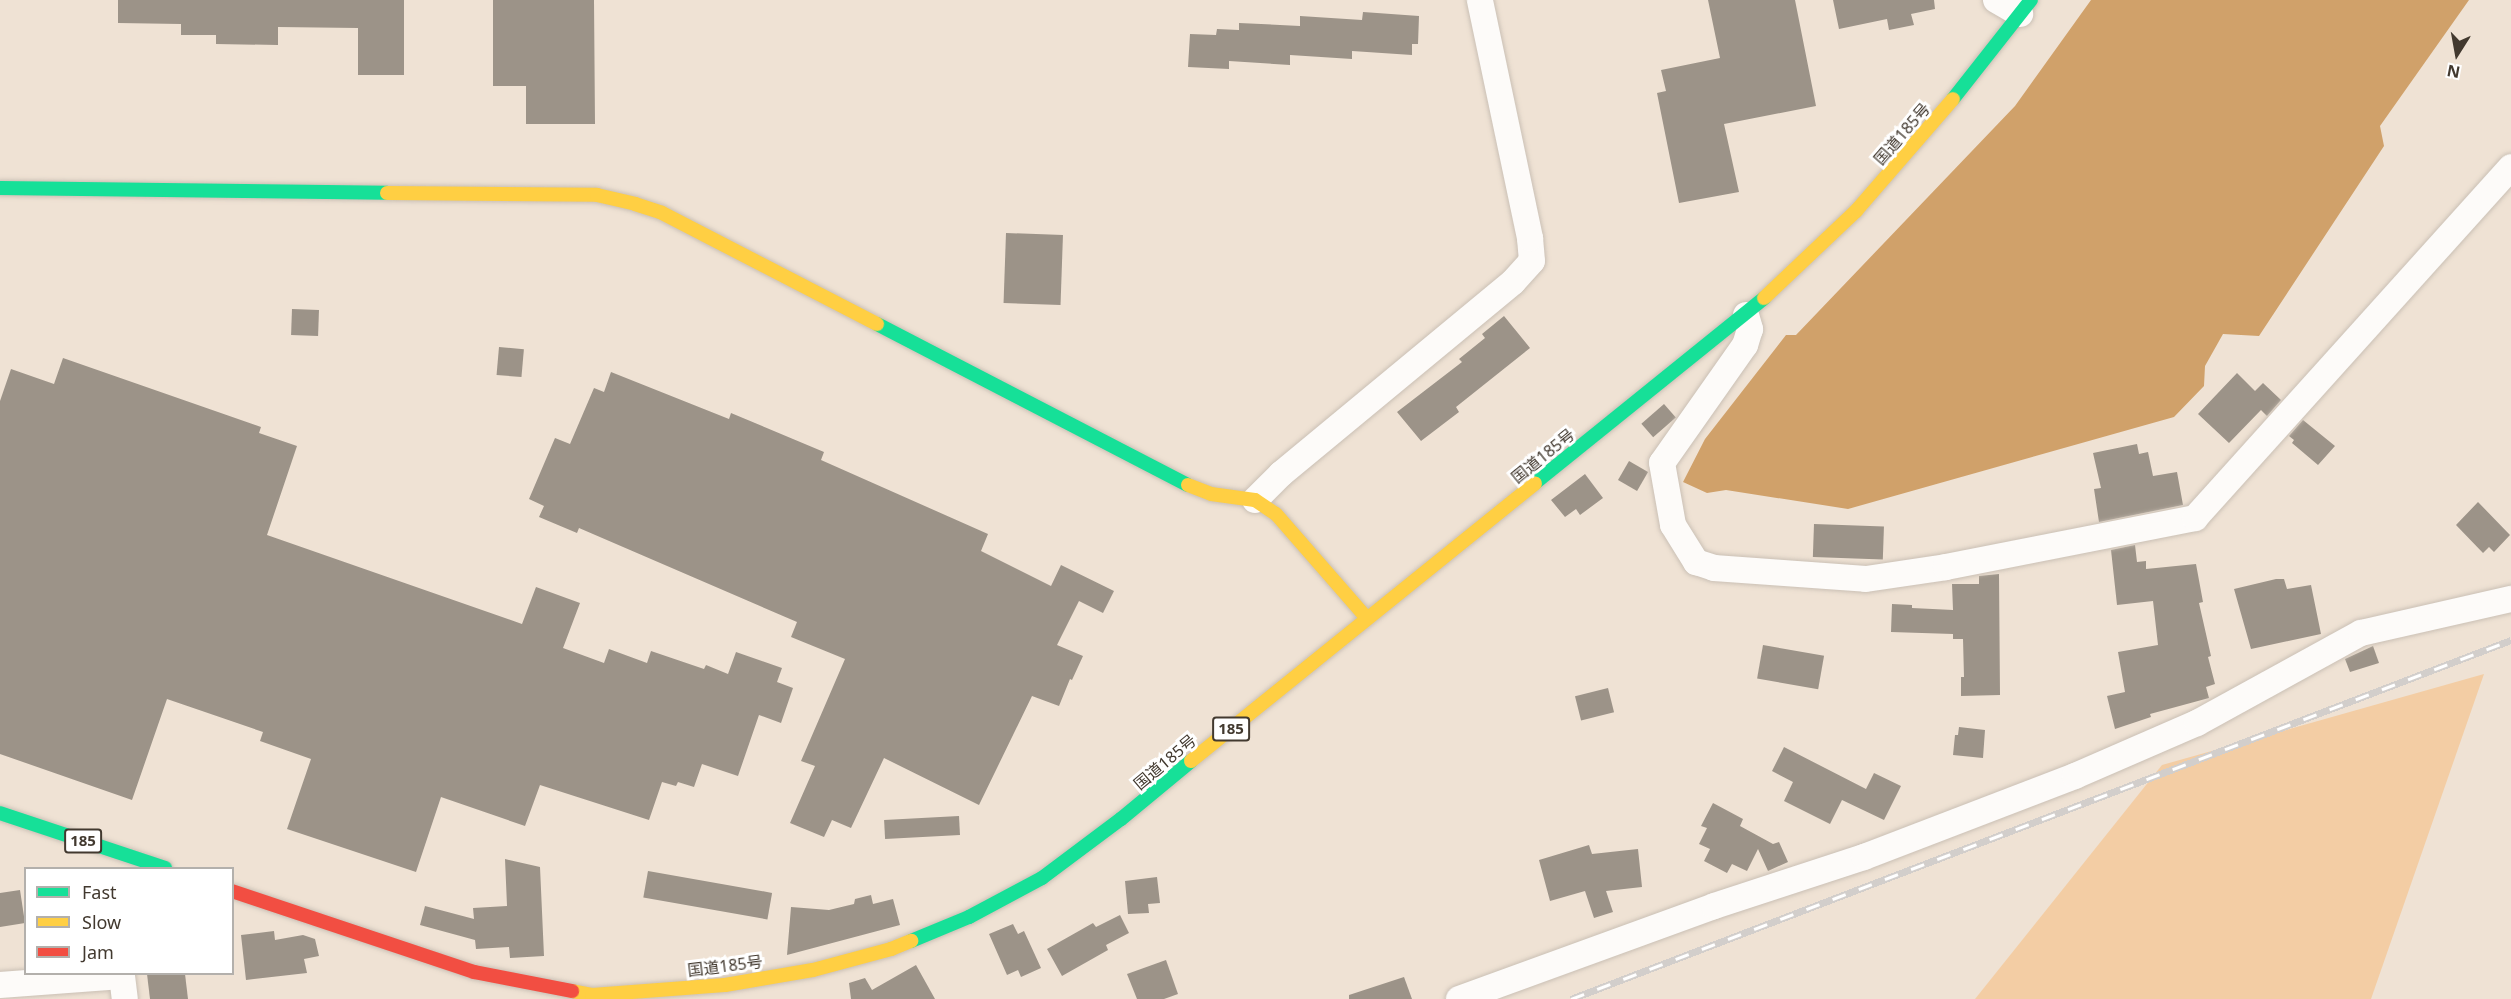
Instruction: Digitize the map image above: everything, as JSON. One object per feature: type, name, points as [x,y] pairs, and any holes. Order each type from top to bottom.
[{"type":"main road","name":"国道185号","points":[[234,892],[474,972],[593,997],[725,985],[813,969],[891,949],[969,917],[1042,878],[1121,819],[1366,617],[1746,315],[1856,211],[1928,130],[2025,7]]},
{"type":"main road","points":[[0,188],[597,195],[635,204],[662,213],[1193,487],[1211,494],[1255,501],[1276,514],[1366,617]]},
{"type":"main road","name":"185","points":[[0,813],[162,867]]},
{"type":"street","points":[[1255,501],[1281,474],[1513,282],[1532,261],[1530,238],[1480,0]]},
{"type":"street","points":[[1996,0],[2025,7]]},
{"type":"street","points":[[1746,315],[1750,329],[1746,345],[1662,463],[1673,525],[1696,562],[1714,568],[1866,579],[1969,562],[2195,518],[2511,166]]},
{"type":"street","points":[[1459,999],[1714,906],[1864,857],[2075,776],[2197,723],[2361,633],[2511,599]]},
{"type":"street","points":[[0,985],[122,976],[125,999]]},
{"type":"shaded area","points":[[2091,0],[2469,0],[2380,126],[2384,146],[2259,336],[2223,334],[2205,366],[2204,386],[2174,417],[1848,509],[1726,490],[1707,493],[1683,482],[1705,439],[1786,335],[1796,335],[2015,106]]},
{"type":"shaded area","points":[[2484,674],[2371,999],[1975,999],[2162,765]]},
{"type":"building","points":[[118,0],[404,0],[404,75],[358,75],[358,28],[278,27],[278,45],[216,44],[216,35],[181,35],[181,24],[118,23]]},
{"type":"building","points":[[493,0],[594,0],[595,124],[526,124],[526,86],[493,86]]},
{"type":"building","points":[[1708,0],[1795,0],[1816,106],[1724,124],[1739,192],[1679,203],[1657,93],[1666,91],[1661,70],[1720,58]]},
{"type":"building","points":[[1833,0],[1934,0],[1935,9],[1911,14],[1914,25],[1889,30],[1887,19],[1839,29]]},
{"type":"building","points":[[1363,12],[1419,16],[1418,44],[1412,44],[1412,55],[1352,51],[1352,59],[1290,55],[1290,65],[1229,61],[1229,69],[1188,67],[1190,34],[1216,35],[1217,29],[1239,30],[1239,23],[1300,26],[1300,16],[1362,20]]},
{"type":"building","points":[[1006,233],[1063,235],[1061,305],[1004,303]]},
{"type":"building","points":[[292,309],[319,310],[318,336],[291,335]]},
{"type":"building","points":[[1504,316],[1530,348],[1456,407],[1459,412],[1421,441],[1397,412],[1462,362],[1459,359],[1485,338],[1482,334]]},
{"type":"building","points":[[499,347],[524,349],[521,377],[497,375]]},
{"type":"building","points":[[63,358],[261,427],[259,433],[297,446],[267,535],[522,624],[536,587],[580,603],[563,648],[604,663],[609,649],[647,663],[651,651],[704,669],[706,665],[728,674],[736,652],[782,668],[777,682],[793,688],[781,723],[759,715],[738,776],[702,764],[694,787],[678,782],[676,786],[662,782],[649,820],[540,785],[525,826],[441,797],[416,872],[287,829],[311,759],[260,741],[263,732],[167,699],[132,800],[0,754],[0,401],[11,369],[54,384]]},
{"type":"building","points":[[611,372],[729,419],[731,413],[824,452],[821,460],[988,534],[981,551],[1051,586],[1061,565],[1114,591],[1103,613],[1079,601],[1057,645],[1083,656],[1072,680],[1070,679],[1059,706],[1032,696],[979,805],[884,758],[851,828],[832,820],[824,837],[790,823],[815,766],[801,761],[845,659],[791,637],[797,622],[579,528],[577,533],[539,517],[544,506],[529,499],[555,438],[570,444],[594,388],[604,392]]},
{"type":"building","points":[[2237,373],[2255,391],[2263,383],[2281,400],[2267,416],[2261,410],[2229,443],[2198,414]]},
{"type":"building","points":[[1664,404],[1676,418],[1653,437],[1641,424]]},
{"type":"building","points":[[2303,420],[2335,446],[2318,465],[2292,443],[2294,440],[2289,436]]},
{"type":"building","points":[[2137,444],[2139,454],[2148,452],[2153,476],[2177,472],[2183,505],[2099,522],[2094,489],[2101,488],[2093,453]]},
{"type":"building","points":[[1629,461],[1648,472],[1637,491],[1618,480]]},
{"type":"building","points":[[1585,474],[1603,498],[1580,515],[1576,509],[1565,517],[1551,500]]},
{"type":"building","points":[[2478,502],[2510,535],[2494,552],[2489,547],[2483,553],[2456,525]]},
{"type":"building","points":[[1814,524],[1884,526],[1883,559],[1813,557]]},
{"type":"building","points":[[2135,545],[2137,562],[2146,561],[2146,569],[2196,564],[2203,602],[2199,603],[2215,684],[2206,687],[2209,698],[2150,714],[2151,717],[2115,729],[2107,696],[2125,692],[2118,652],[2158,645],[2153,601],[2117,605],[2111,550]]},
{"type":"building","points":[[1999,574],[2000,695],[1961,696],[1961,677],[1964,677],[1963,639],[1953,639],[1953,634],[1891,632],[1892,604],[1912,605],[1912,608],[1953,610],[1952,584],[1979,584],[1979,576]]},
{"type":"building","points":[[2284,579],[2287,589],[2311,585],[2321,634],[2251,649],[2234,589]]},
{"type":"building","points":[[1763,645],[1824,656],[1818,689],[1757,678]]},
{"type":"building","points":[[2373,646],[2379,663],[2350,672],[2345,659]]},
{"type":"building","points":[[1608,688],[1614,712],[1581,720],[1575,696]]},
{"type":"building","points":[[1959,727],[1985,730],[1983,758],[1953,755],[1955,735],[1958,735]]},
{"type":"building","points":[[1784,747],[1866,789],[1874,773],[1901,786],[1884,820],[1842,800],[1830,824],[1784,801],[1793,782],[1772,771]]},
{"type":"building","points":[[1713,803],[1743,819],[1740,826],[1773,844],[1779,842],[1788,862],[1768,871],[1758,849],[1747,871],[1732,864],[1727,873],[1704,861],[1710,849],[1699,844],[1707,828],[1701,826]]},
{"type":"building","points":[[959,816],[960,835],[885,839],[884,820]]},
{"type":"building","points":[[1589,845],[1592,854],[1638,849],[1642,887],[1606,891],[1613,912],[1594,918],[1585,891],[1550,901],[1539,860]]},
{"type":"building","points":[[505,859],[540,867],[544,956],[510,958],[509,947],[476,949],[475,940],[420,925],[425,906],[474,919],[473,908],[507,906]]},
{"type":"building","points":[[648,871],[772,893],[767,919],[643,898]]},
{"type":"building","points":[[1157,877],[1160,903],[1148,904],[1149,913],[1128,914],[1125,881]]},
{"type":"building","points":[[20,890],[24,923],[0,927],[0,893]]},
{"type":"building","points":[[871,895],[873,904],[893,899],[900,925],[787,955],[791,907],[829,910],[854,904],[855,899]]},
{"type":"building","points":[[1120,915],[1129,933],[1106,945],[1108,950],[1062,976],[1047,949],[1093,923],[1096,927]]},
{"type":"building","points":[[1013,924],[1018,934],[1024,931],[1041,968],[1021,977],[1018,970],[1007,975],[989,934]]},
{"type":"building","points":[[274,931],[275,940],[303,935],[315,939],[319,956],[304,959],[307,973],[246,980],[241,935]]},
{"type":"building","points":[[1166,960],[1178,994],[1164,999],[1137,999],[1127,974]]},
{"type":"building","points":[[916,965],[935,999],[851,999],[849,983],[865,978],[872,990]]},
{"type":"building","points":[[147,975],[185,975],[188,999],[150,999]]},
{"type":"building","points":[[1404,977],[1412,999],[1349,999],[1349,995]]},
{"type":"railway","points":[[1571,999],[2511,640]]},
{"type":"traffic: fast","points":[[1953,99],[2031,0]]},
{"type":"traffic: fast","points":[[0,188],[387,193]]},
{"type":"traffic: fast","points":[[1535,483],[1764,298]]},
{"type":"traffic: fast","points":[[877,324],[1188,485]]},
{"type":"traffic: fast","points":[[911,941],[969,917],[1042,878],[1121,819],[1191,761]]},
{"type":"traffic: fast","points":[[0,813],[162,867]]},
{"type":"traffic: slow","points":[[1764,298],[1856,211],[1953,99]]},
{"type":"traffic: slow","points":[[387,193],[597,195],[635,204],[662,213],[877,324]]},
{"type":"traffic: slow","points":[[1191,761],[1535,483]]},
{"type":"traffic: slow","points":[[1188,485],[1211,494],[1255,500],[1276,514],[1366,617]]},
{"type":"traffic: slow","points":[[572,991],[592,995],[725,985],[813,970],[891,949],[911,941]]},
{"type":"traffic: jam","points":[[234,892],[474,972],[572,991]]}]
